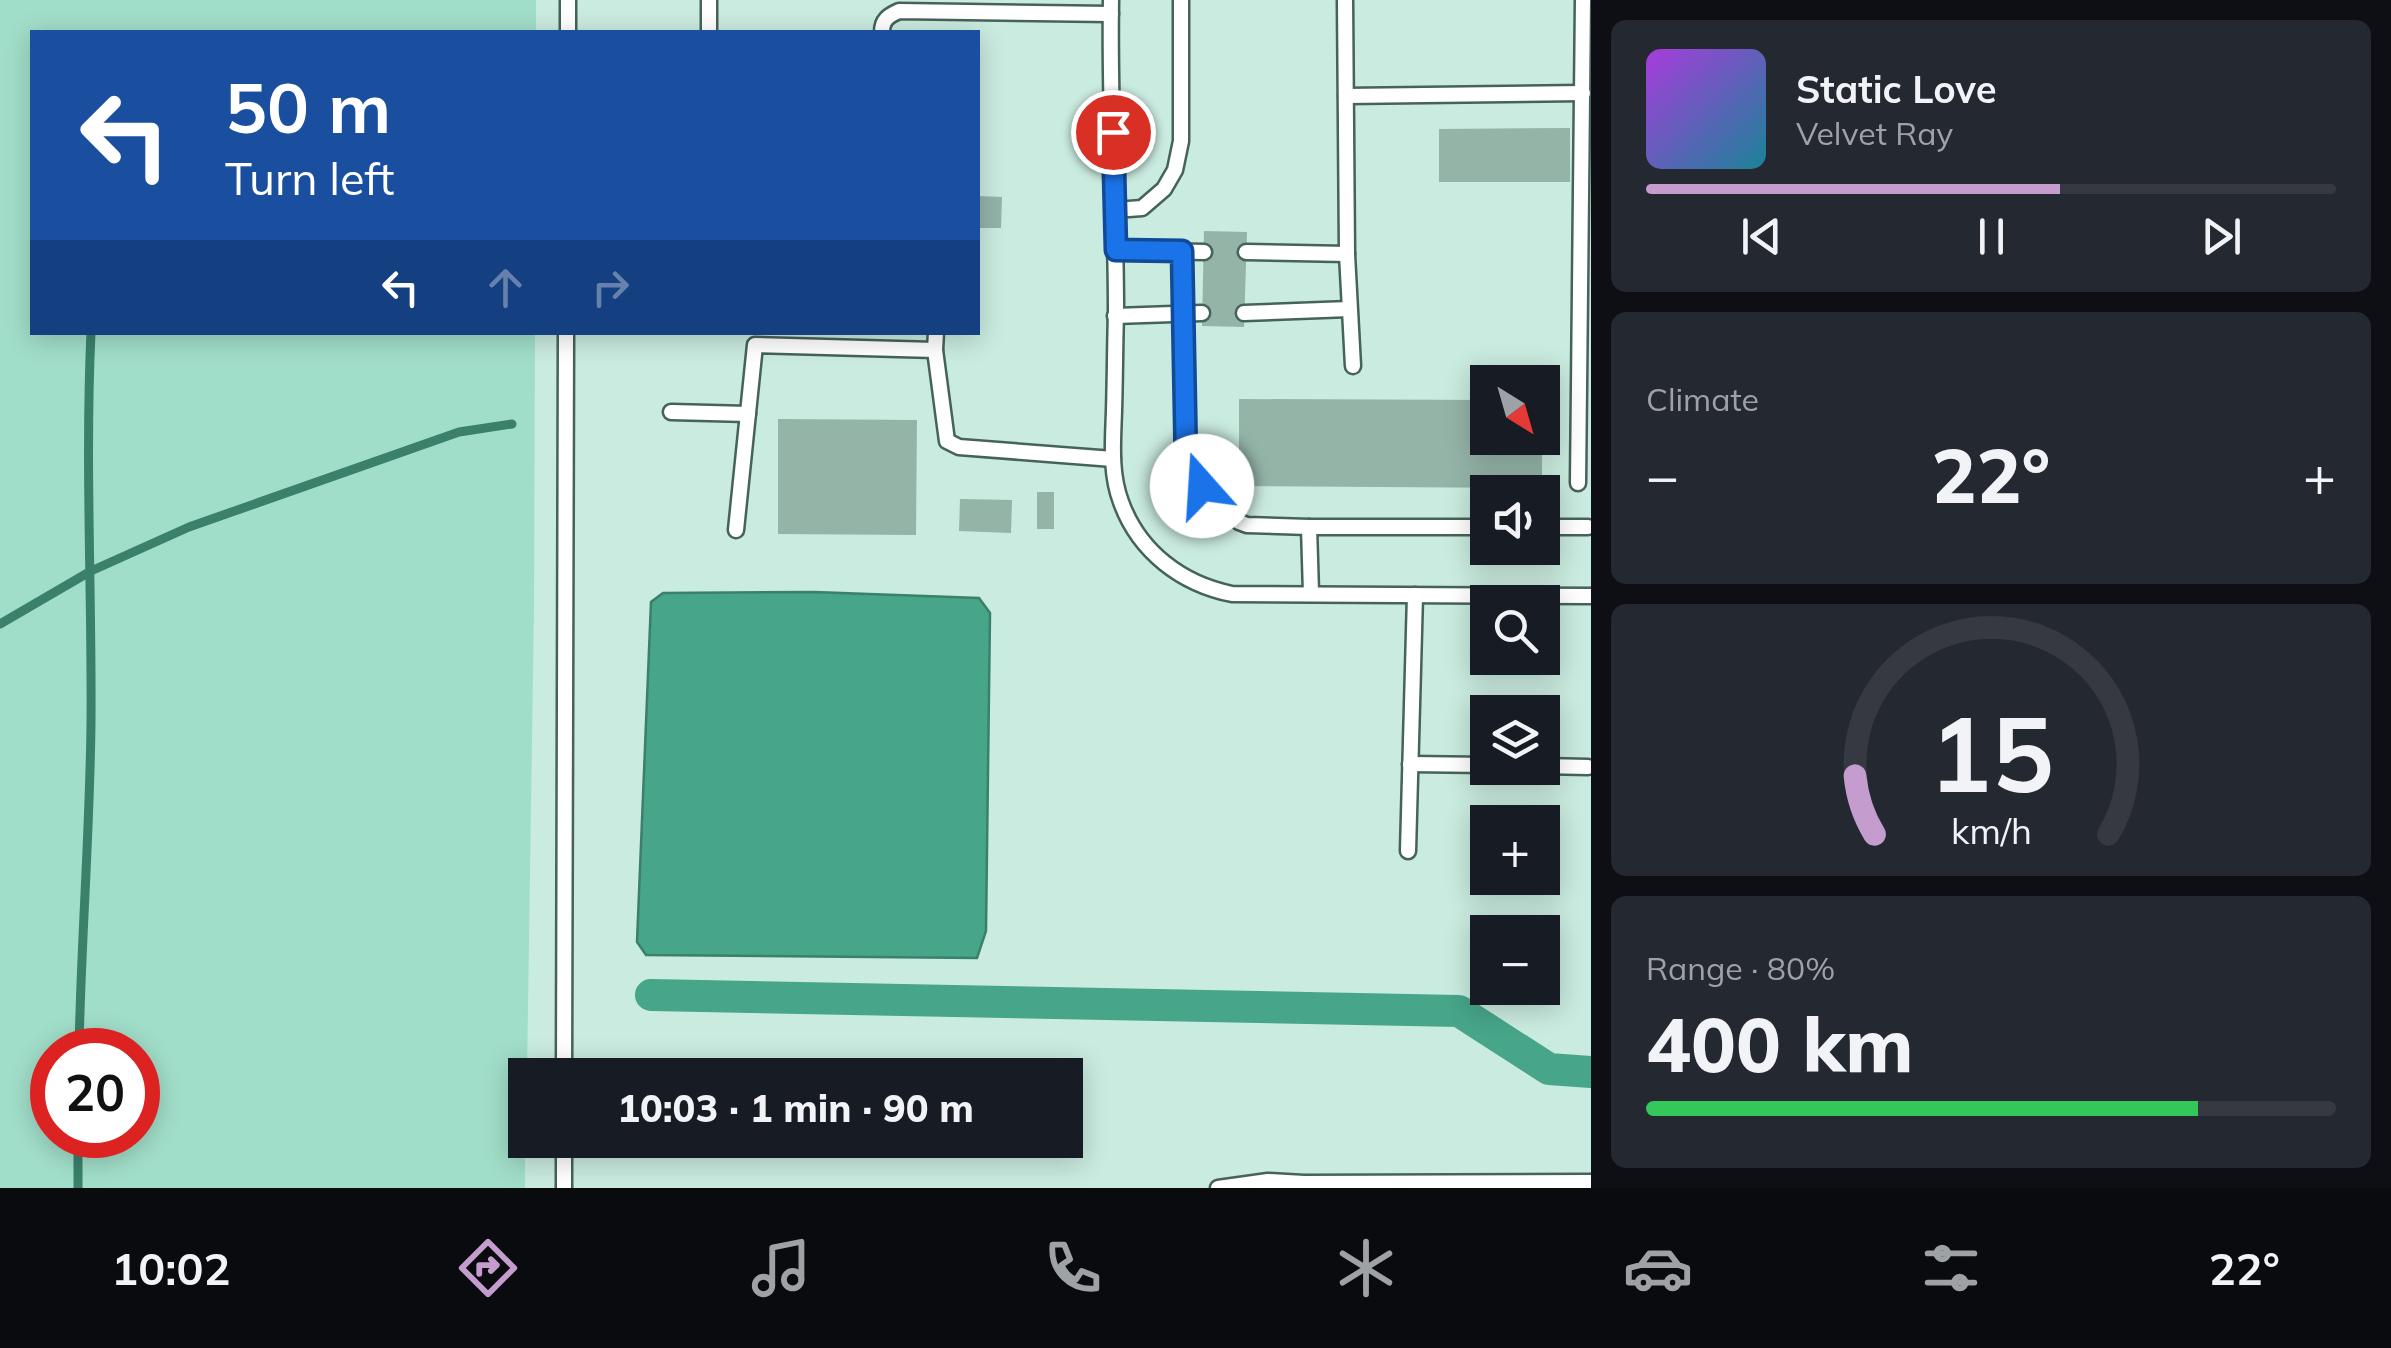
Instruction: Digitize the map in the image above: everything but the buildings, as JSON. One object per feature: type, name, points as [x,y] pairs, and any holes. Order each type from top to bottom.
[{"type":"lane","points":[[568,0],[568,30]]},
{"type":"lane","points":[[709,0],[710,30]]},
{"type":"lane","points":[[1115,210],[1142,208],[1164,189],[1176,170],[1181,140],[1180,0]]},
{"type":"lane","points":[[1345,0],[1347,254],[1353,366]]},
{"type":"lane","points":[[1578,483],[1583,0]]},
{"type":"lane","points":[[882,30],[889,15],[899,11],[1111,7],[1116,250],[1113,459],[1121,502],[1135,532],[1161,562],[1188,580],[1232,594],[1591,596]]},
{"type":"lane","points":[[1346,96],[1582,93]]},
{"type":"lane","points":[[1116,250],[1204,252]]},
{"type":"lane","points":[[1182,251],[1187,470],[1239,522],[1309,527],[1470,527]]},
{"type":"lane","points":[[1246,252],[1347,254]]},
{"type":"lane","points":[[1244,313],[1349,309]]},
{"type":"lane","points":[[1116,316],[1202,314]]},
{"type":"lane","points":[[564,1058],[566,335]]},
{"type":"lane","points":[[936,335],[951,444],[959,448],[1113,459]]},
{"type":"lane","points":[[736,530],[756,345],[935,350]]},
{"type":"lane","points":[[671,412],[748,414]]},
{"type":"lane","points":[[1309,527],[1311,593]]},
{"type":"lane","points":[[1560,527],[1588,527]]},
{"type":"lane","points":[[1408,851],[1415,595]]},
{"type":"lane","points":[[1410,764],[1470,765]]},
{"type":"lane","points":[[1560,766],[1588,767]]},
{"type":"lane","points":[[564,1158],[564,1188]]},
{"type":"lane","points":[[1218,1188],[1268,1180],[1302,1186],[1591,1182]]},
{"type":"shaded area","points":[[0,0],[536,0],[536,30],[30,30],[30,335],[535,335],[527,1058],[508,1058],[508,1158],[525,1158],[525,1188],[0,1188]]},
{"type":"shaded area","points":[[814,592],[979,598],[990,613],[986,931],[977,958],[646,955],[637,942],[651,602],[663,593]]},
{"type":"waterway","points":[[80,1028],[91,722],[91,335]]},
{"type":"waterway","points":[[0,624],[91,571],[189,527],[459,432],[512,424]]},
{"type":"waterway","points":[[651,995],[1459,1011],[1549,1069],[1591,1072]]},
{"type":"waterway","points":[[78,1158],[78,1188]]},
{"type":"route","points":[[1113,132],[1116,250],[1182,251],[1186,464],[1191,476],[1202,486]]}]
